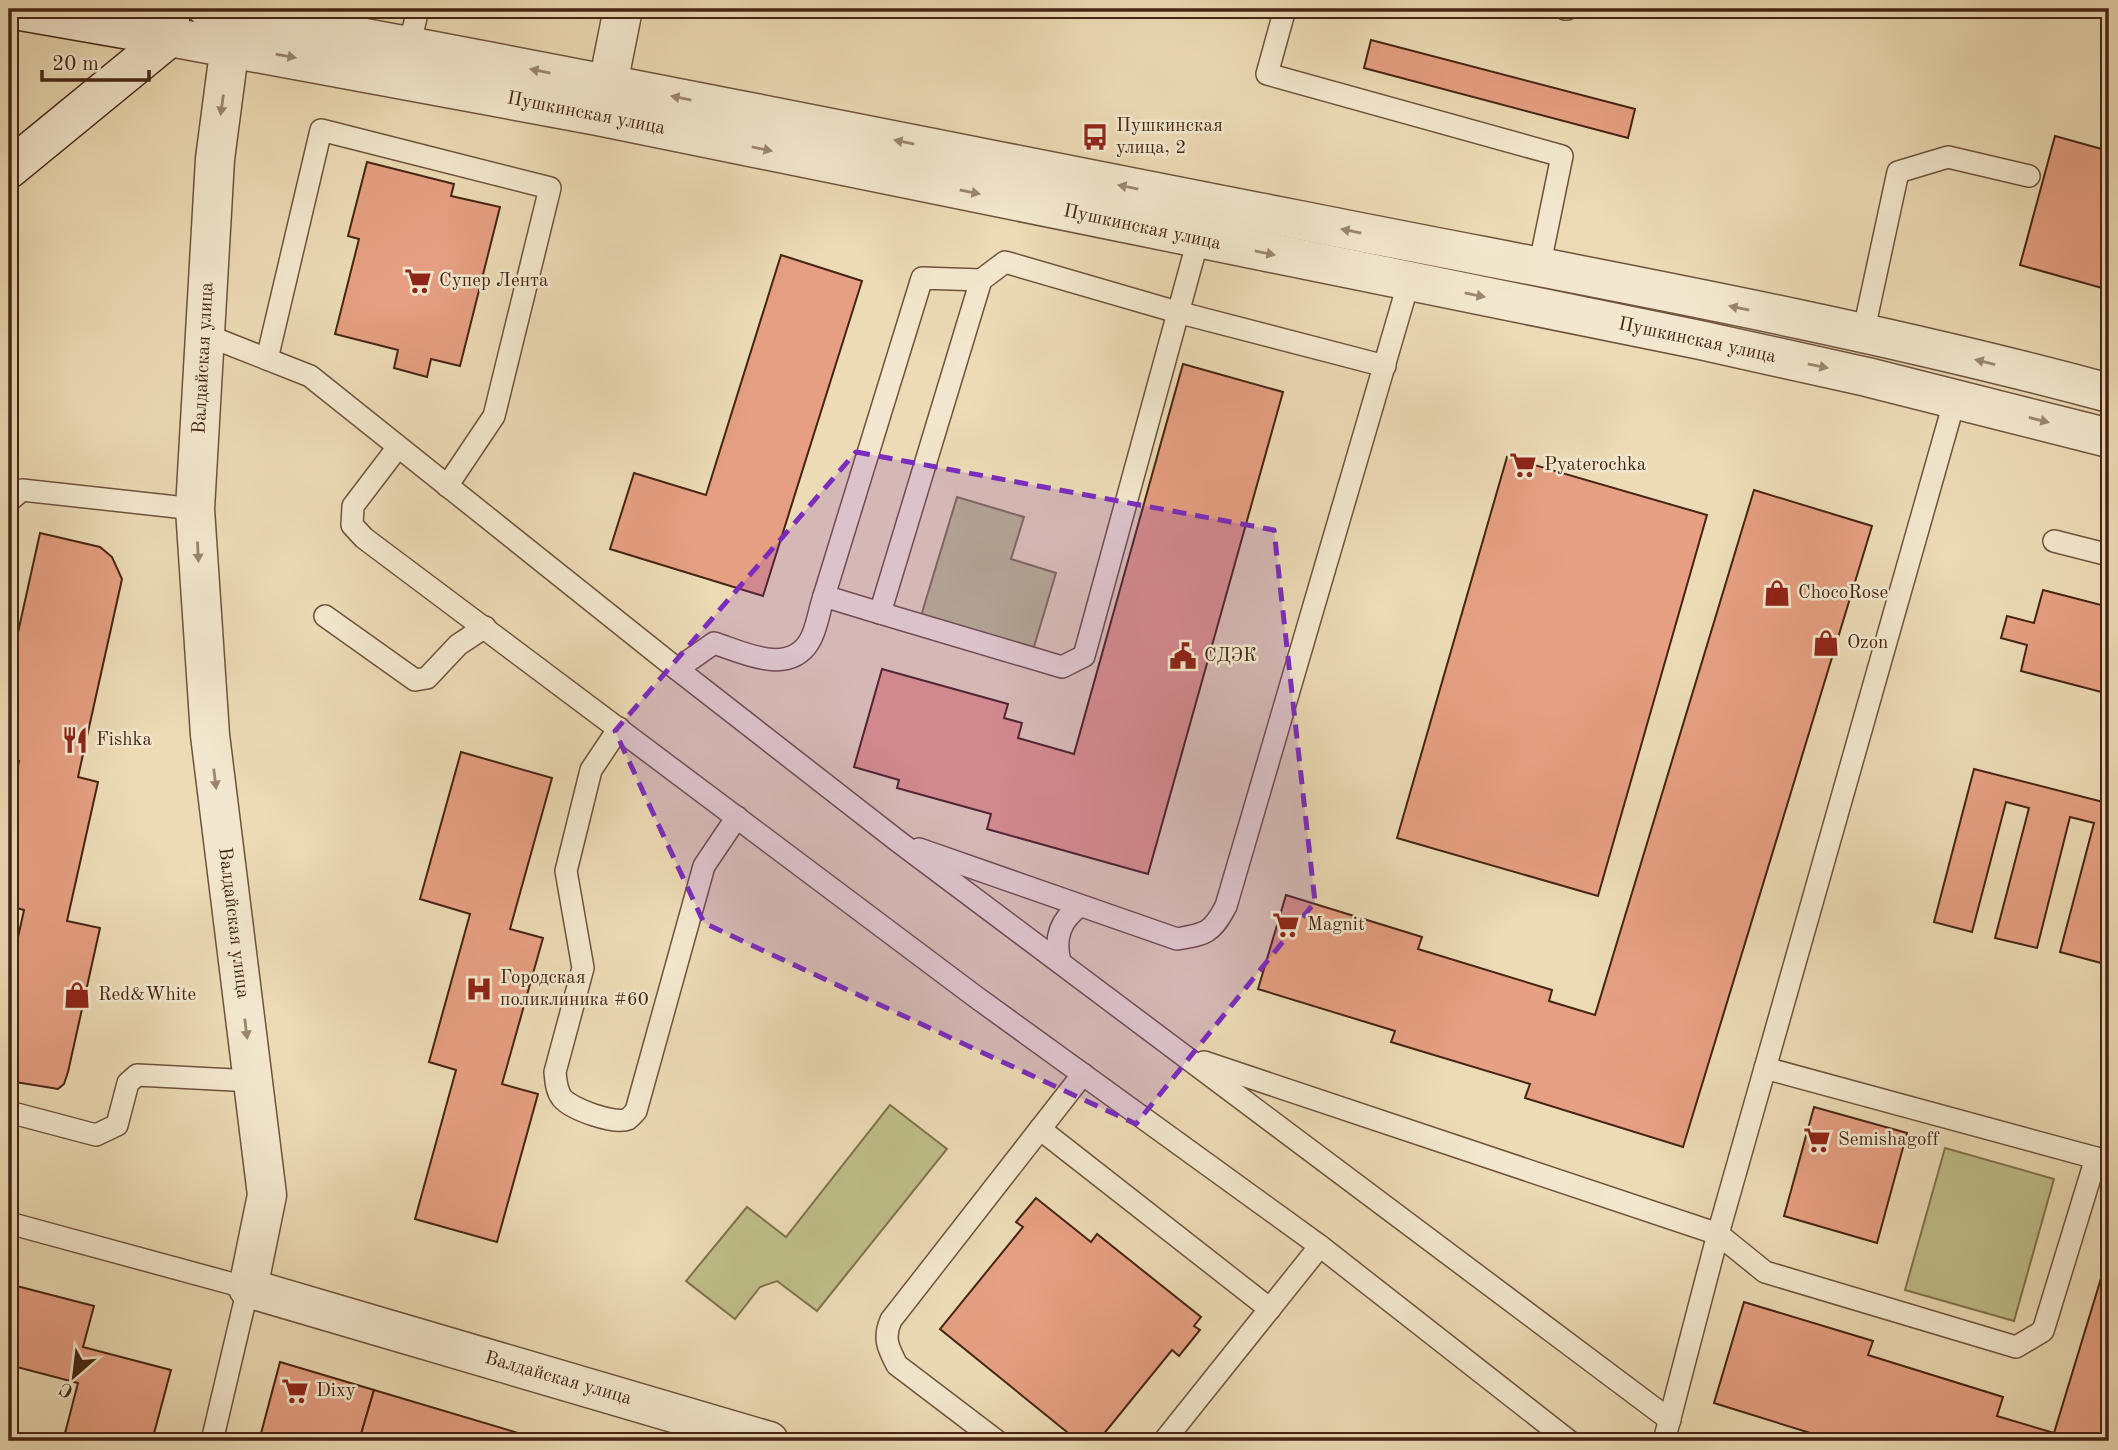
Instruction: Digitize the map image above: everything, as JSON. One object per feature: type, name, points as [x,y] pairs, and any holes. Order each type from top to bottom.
[{"type":"street","name":"Пушкинская улица","points":[[9,9],[163,22],[224,23],[409,47],[608,84],[1864,334],[2109,393]]},
{"type":"street","points":[[608,84],[623,9]]},
{"type":"street","points":[[9,140],[163,22]]},
{"type":"street","points":[[9,169],[163,22]]},
{"type":"street","name":"Пушкинская улица","points":[[224,23],[637,124],[1700,340],[2109,438]]},
{"type":"street","name":"Валдайская улица","points":[[224,23],[195,509],[210,735],[267,1195],[248,1288],[769,1441]]},
{"type":"lane","points":[[409,47],[418,9]]},
{"type":"lane","points":[[1284,9],[1267,74],[1562,156],[1539,268]]},
{"type":"lane","points":[[267,359],[321,130],[551,188],[494,416],[447,486]]},
{"type":"lane","points":[[1864,334],[1877,258],[1898,172],[1948,157],[2029,176]]},
{"type":"lane","points":[[824,596],[1062,667],[1084,656],[1198,240]]},
{"type":"lane","points":[[880,612],[981,280],[1006,262],[1177,312],[1385,366]]},
{"type":"lane","points":[[677,669],[714,643],[769,660],[791,658],[809,643],[922,278],[981,280]]},
{"type":"lane","points":[[899,842],[1177,939],[1199,936],[1214,928],[1226,906],[1409,282]]},
{"type":"lane","points":[[206,335],[310,376],[899,842],[1670,1420]]},
{"type":"lane","points":[[1664,1441],[1718,1234],[1955,399]]},
{"type":"lane","points":[[398,447],[353,506],[352,525],[364,538],[1083,1074],[1320,1247],[1569,1441]]},
{"type":"lane","points":[[9,501],[22,489],[195,509]]},
{"type":"lane","points":[[2054,541],[2109,555]]},
{"type":"lane","points":[[325,616],[415,680],[427,678],[458,645],[485,627]]},
{"type":"lane","points":[[619,728],[592,770],[566,871],[583,968],[555,1072],[556,1086],[574,1109],[616,1120],[627,1119],[636,1111],[704,866],[737,817]]},
{"type":"lane","points":[[1060,962],[1057,938],[1061,927],[1080,905]]},
{"type":"lane","points":[[1186,1056],[1718,1234],[1765,1272],[2016,1346],[2043,1331],[2102,1160],[1765,1068]]},
{"type":"lane","points":[[997,1441],[897,1365],[888,1349],[885,1333],[891,1320],[1083,1074]]},
{"type":"lane","points":[[9,1112],[96,1135],[117,1125],[128,1083],[137,1075],[253,1081]]},
{"type":"lane","points":[[1040,1129],[1270,1309]]},
{"type":"lane","points":[[9,1223],[248,1288],[212,1441]]},
{"type":"lane","points":[[1164,1441],[1320,1247]]},
{"type":"highlighted area","points":[[856,452],[1274,530],[1315,902],[1136,1124],[704,923],[615,731]]},
{"type":"green space","points":[[957,497],[1024,517],[1011,559],[1056,573],[1033,650],[921,616]]},
{"type":"green space","points":[[890,1105],[947,1149],[817,1311],[777,1281],[760,1287],[735,1319],[686,1281],[747,1207],[786,1237]]},
{"type":"green space","points":[[1945,1148],[2054,1179],[2014,1321],[1905,1290]]},
{"type":"building","points":[[1371,40],[1635,109],[1628,138],[1364,68]]},
{"type":"building","points":[[2055,136],[2109,151],[2109,290],[2020,265]]},
{"type":"building","points":[[367,162],[454,184],[451,196],[500,207],[460,366],[431,359],[427,377],[394,368],[398,350],[335,334],[359,239],[348,236]]},
{"type":"building","points":[[781,255],[862,281],[763,596],[610,549],[634,473],[706,495]]},
{"type":"building","points":[[1183,364],[1283,392],[1148,874],[987,829],[991,814],[897,788],[899,780],[854,767],[882,669],[1008,704],[1004,718],[1022,723],[1018,738],[1074,754]]},
{"type":"building","points":[[1507,457],[1707,515],[1598,896],[1397,838]]},
{"type":"building","points":[[1754,490],[1872,526],[1683,1147],[1525,1098],[1530,1084],[1391,1042],[1395,1031],[1258,989],[1286,895],[1422,937],[1418,949],[1552,990],[1549,1001],[1595,1015]]},
{"type":"building","points":[[40,533],[100,547],[112,557],[122,579],[78,777],[98,782],[67,921],[100,928],[68,1072],[64,1084],[58,1089],[9,1081],[9,978],[24,910],[9,906],[9,808],[19,761],[9,759],[9,673]]},
{"type":"building","points":[[2043,590],[2109,607],[2109,694],[2021,671],[2027,645],[2001,638],[2007,616],[2034,623]]},
{"type":"building","points":[[461,752],[552,778],[510,929],[543,938],[502,1084],[538,1094],[497,1242],[415,1219],[456,1070],[429,1062],[470,914],[420,899]]},
{"type":"building","points":[[1974,769],[2107,803],[2109,793],[2109,932],[2101,963],[2060,952],[2094,823],[2070,817],[2037,948],[1995,938],[2029,808],[2006,802],[1972,932],[1934,922]]},
{"type":"building","points":[[1814,1107],[1907,1133],[1877,1243],[1784,1216]]},
{"type":"building","points":[[1036,1198],[1091,1242],[1097,1234],[1201,1317],[1194,1326],[1200,1330],[1179,1356],[1172,1350],[1098,1441],[1078,1441],[940,1329],[1023,1227],[1016,1222]]},
{"type":"building","points":[[2109,1252],[2109,1441],[1836,1441],[1714,1403],[1744,1302],[1873,1341],[1868,1355],[2003,1397],[1997,1416],[2054,1433]]},
{"type":"building","points":[[9,1284],[94,1306],[83,1347],[171,1370],[152,1441],[63,1441],[78,1383],[9,1365]]},
{"type":"building","points":[[280,1362],[374,1390],[359,1441],[259,1441]]},
{"type":"building","points":[[374,1390],[545,1441],[359,1441]]},
{"type":"place","name":"Пушкинская улица, 2","points":[[1095,137]]},
{"type":"place","name":"Супер Лента","points":[[418,281]]},
{"type":"place","name":"Pyaterochka","points":[[1523,465]]},
{"type":"place","name":"ChocoRose","points":[[1777,593]]},
{"type":"place","name":"Ozon","points":[[1826,643]]},
{"type":"place","name":"СДЭК","points":[[1183,656]]},
{"type":"place","name":"Fishka","points":[[75,740]]},
{"type":"place","name":"Magnit","points":[[1286,925]]},
{"type":"place","name":"Городская поликлиника #60","points":[[479,989]]},
{"type":"place","name":"Red&White","points":[[77,995]]},
{"type":"place","name":"Semishagoff","points":[[1817,1140]]},
{"type":"place","name":"Dixy","points":[[295,1391]]}]
